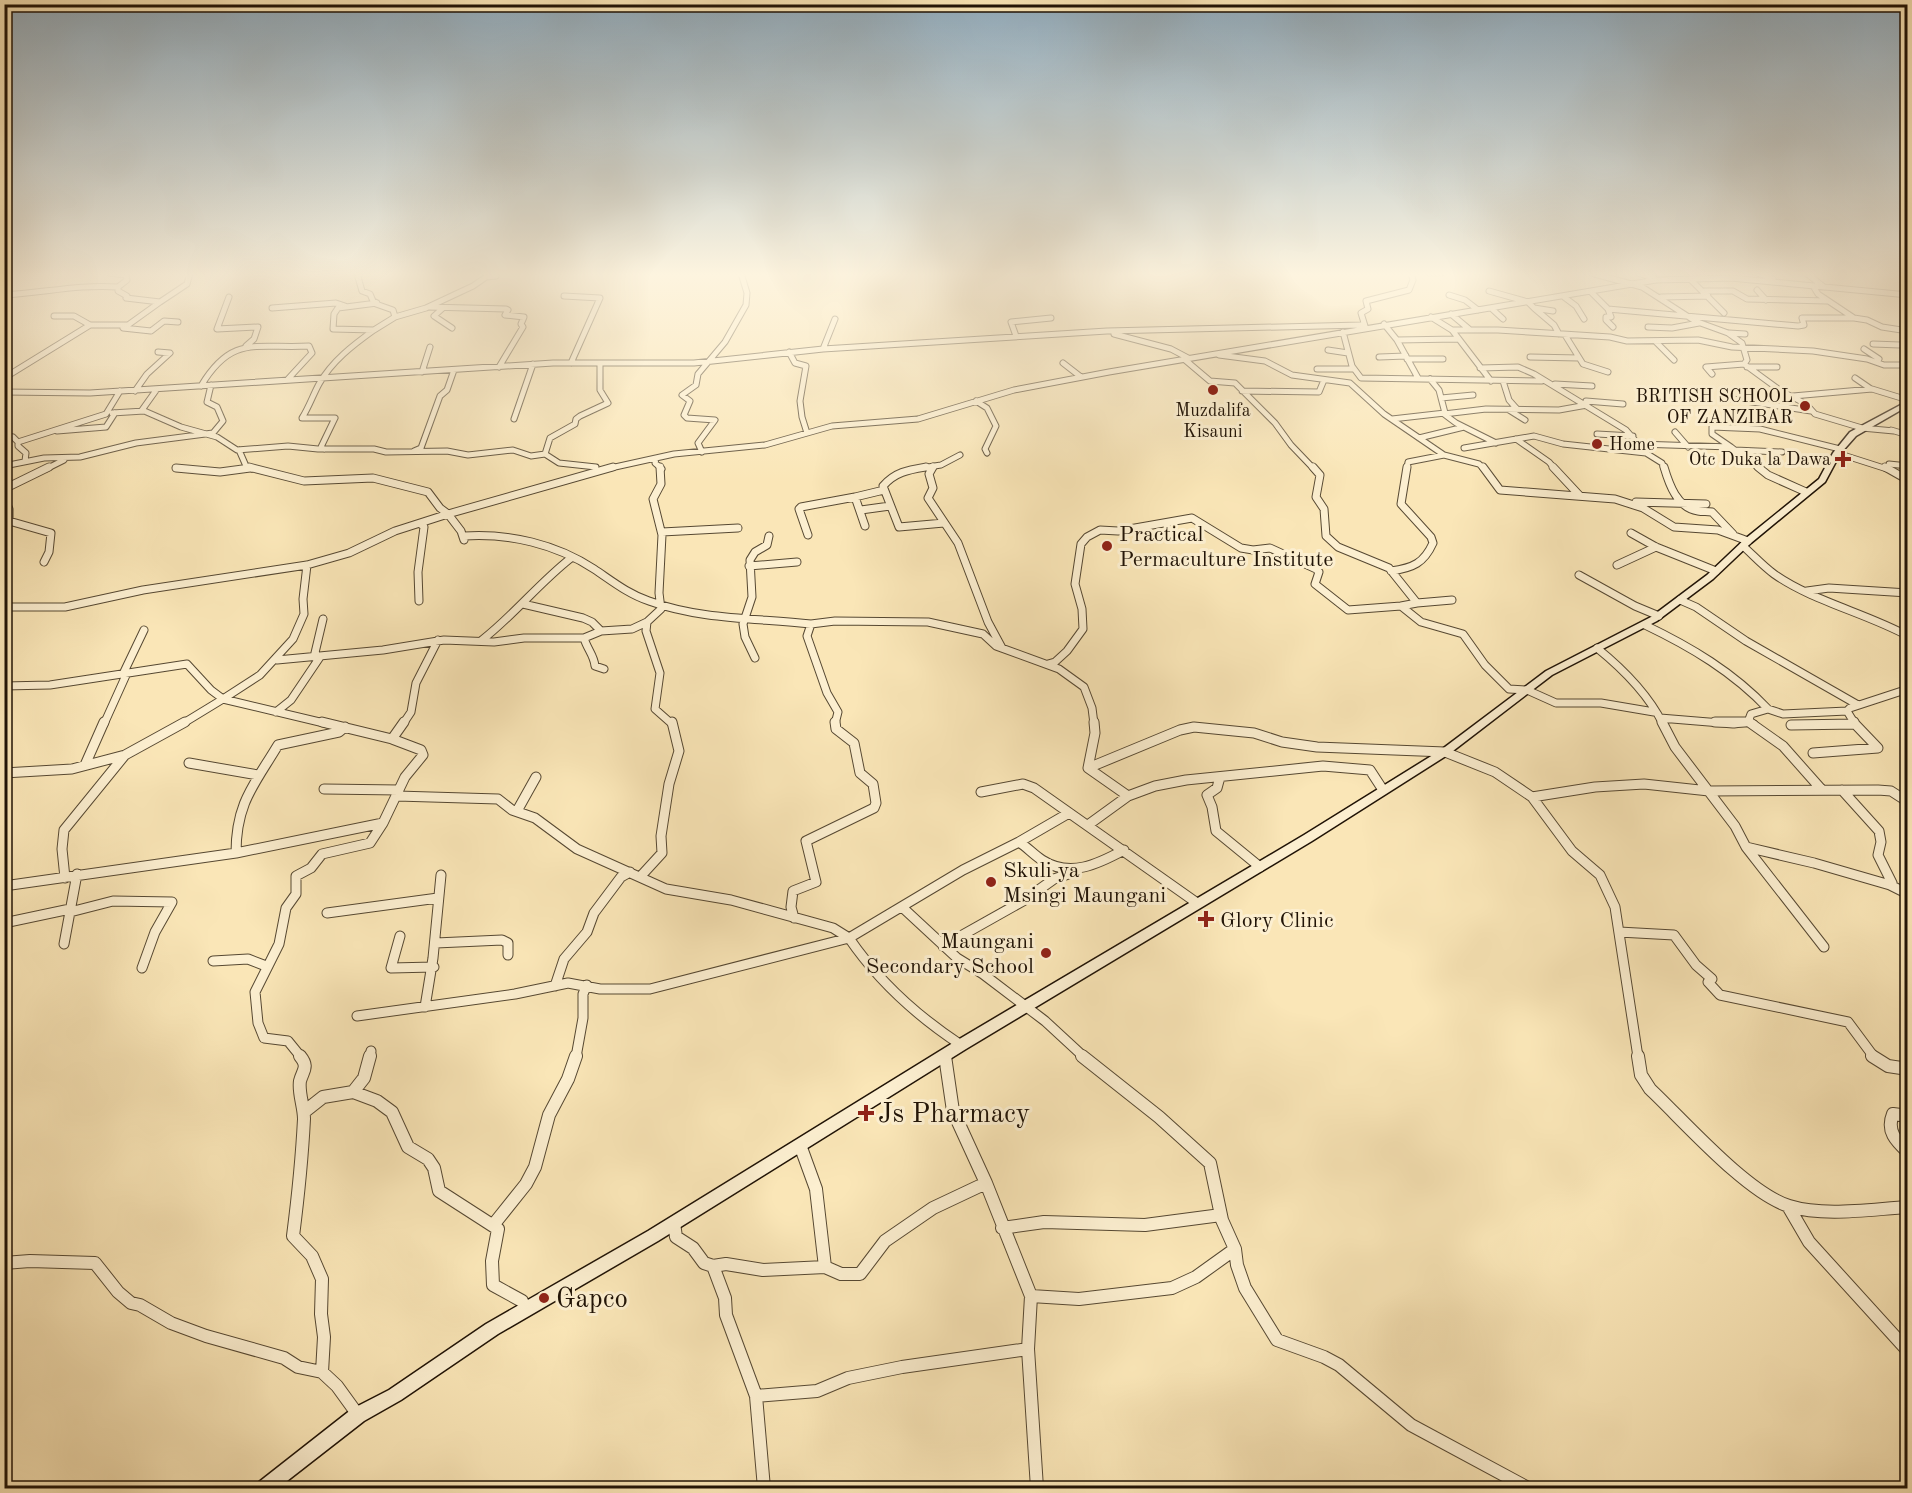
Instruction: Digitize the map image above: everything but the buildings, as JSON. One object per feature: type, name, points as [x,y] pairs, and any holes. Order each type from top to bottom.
[{"type":"main road","points":[[265,1488],[358,1415],[395,1395],[525,1309],[674,1223],[962,1045],[1260,867],[1445,752],[1549,673],[1659,616],[1716,571],[1822,480],[1846,441],[1862,428],[1908,401]]},
{"type":"street","points":[[4,378],[63,343]]},
{"type":"street","points":[[246,346],[250,343]]},
{"type":"street","points":[[324,449],[321,447],[334,418],[302,418],[319,384],[347,349],[356,343]]},
{"type":"street","points":[[499,367],[514,343]]},
{"type":"street","points":[[571,363],[580,343]]},
{"type":"street","points":[[702,452],[698,443],[715,420],[684,415],[690,401],[687,399],[699,380],[698,374],[711,361],[723,343]]},
{"type":"street","points":[[823,349],[826,343]]},
{"type":"street","points":[[4,392],[41,394],[135,391],[534,364],[694,363],[789,352],[917,343]]},
{"type":"street","points":[[1149,343],[1171,349],[1187,359],[1210,381],[1232,382],[1242,391],[1275,423],[1281,434],[1320,475],[1316,497],[1324,509],[1326,536],[1338,547],[1377,562],[1391,571],[1417,603]]},
{"type":"street","points":[[4,607],[65,607],[143,590],[307,565],[349,553],[395,531],[502,496],[611,467],[765,444],[832,426],[918,419],[974,400],[1081,377],[1279,343]]},
{"type":"street","points":[[1348,343],[1347,357],[1361,378]]},
{"type":"street","points":[[1398,343],[1418,378]]},
{"type":"street","points":[[1461,343],[1491,381]]},
{"type":"street","points":[[1569,343],[1583,364],[1608,372]]},
{"type":"street","points":[[1657,343],[1674,360]]},
{"type":"street","points":[[1713,343],[1744,348],[1813,351],[1884,364],[1908,365]]},
{"type":"street","points":[[1738,343],[1744,348],[1747,360],[1745,365]]},
{"type":"street","points":[[1873,344],[1902,348],[1908,343]]},
{"type":"street","points":[[201,386],[216,362],[234,349],[246,346],[284,348],[309,346],[312,353],[288,379]]},
{"type":"street","points":[[422,372],[430,347]]},
{"type":"street","points":[[1328,350],[1348,353]]},
{"type":"street","points":[[1864,350],[1879,358],[1877,361]]},
{"type":"street","points":[[135,391],[147,374],[170,353],[158,352]]},
{"type":"street","points":[[789,352],[795,363],[806,366],[800,392],[802,422],[807,433]]},
{"type":"street","points":[[1212,354],[1265,361],[1292,375],[1324,380],[1418,378],[1543,381],[1554,384],[1592,386]]},
{"type":"street","points":[[1379,357],[1443,359]]},
{"type":"street","points":[[1530,357],[1580,358]]},
{"type":"street","points":[[545,454],[545,447],[551,436],[569,428],[580,416],[608,403],[600,390],[600,363]]},
{"type":"street","points":[[1063,363],[1081,377]]},
{"type":"street","points":[[514,419],[534,364]]},
{"type":"street","points":[[1745,365],[1764,380],[1806,404],[1811,411]]},
{"type":"street","points":[[1712,374],[1706,367],[1745,365],[1777,368]]},
{"type":"street","points":[[1480,368],[1518,367],[1543,381]]},
{"type":"street","points":[[1317,369],[1353,369]]},
{"type":"street","points":[[411,451],[421,448],[440,396],[447,390],[447,382],[454,370]]},
{"type":"street","points":[[1855,378],[1872,389],[1908,401]]},
{"type":"street","points":[[1430,379],[1439,390],[1445,413],[1450,419],[1496,443]]},
{"type":"street","points":[[1242,391],[1319,392],[1324,380]]},
{"type":"street","points":[[1344,381],[1354,385],[1364,398],[1444,455],[1479,464],[1490,474],[1500,490],[1581,496],[1633,503],[1706,504]]},
{"type":"street","points":[[1503,381],[1509,400],[1517,409]]},
{"type":"street","points":[[1554,384],[1632,436],[1646,453],[1662,463],[1670,487],[1686,504],[1697,511],[1712,512],[1774,574],[1806,591],[1881,621],[1908,636]]},
{"type":"street","points":[[4,466],[44,458],[67,458],[151,441],[207,435],[215,432],[223,422],[217,407],[207,402],[211,385]]},
{"type":"street","points":[[144,411],[142,409],[157,389]]},
{"type":"street","points":[[1792,396],[1872,389]]},
{"type":"street","points":[[106,414],[120,391]]},
{"type":"street","points":[[1441,398],[1473,395]]},
{"type":"street","points":[[1574,396],[1591,403],[1623,405]]},
{"type":"street","points":[[1726,398],[1811,411],[1837,422],[1862,428],[1894,431]]},
{"type":"street","points":[[974,400],[984,403],[996,426],[985,449],[987,453]]},
{"type":"street","points":[[1392,419],[1517,409],[1559,410],[1587,405]]},
{"type":"street","points":[[1508,410],[1525,420]]},
{"type":"street","points":[[55,431],[74,422],[106,414],[144,411],[181,427],[217,437],[239,450],[246,466],[250,468]]},
{"type":"street","points":[[18,442],[34,434],[106,427],[115,413]]},
{"type":"street","points":[[1873,423],[1908,435]]},
{"type":"street","points":[[1419,438],[1464,427]]},
{"type":"street","points":[[1806,492],[1768,475],[1712,434],[1712,427],[1777,432],[1809,438],[1882,466],[1908,480]]},
{"type":"street","points":[[1675,432],[1688,447]]},
{"type":"street","points":[[1597,434],[1632,436]]},
{"type":"street","points":[[4,435],[14,437],[18,446],[26,453],[25,461]]},
{"type":"street","points":[[1464,448],[1535,436],[1563,444],[1646,453]]},
{"type":"street","points":[[1516,439],[1548,462],[1573,491],[1581,496]]},
{"type":"street","points":[[1638,444],[1782,452]]},
{"type":"street","points":[[239,450],[277,446],[324,449],[375,448],[386,452],[447,451],[468,455],[503,449],[531,456],[545,454],[559,463],[585,467],[611,467]]},
{"type":"street","points":[[944,523],[899,527],[883,486],[886,480],[893,476],[917,468],[950,464],[960,455]]},
{"type":"street","points":[[1391,571],[1417,567],[1428,555],[1433,543],[1431,537],[1401,504],[1408,462],[1444,455]]},
{"type":"street","points":[[4,489],[67,458]]},
{"type":"street","points":[[277,660],[383,650],[438,640],[494,642],[567,636],[584,638],[601,630],[632,629],[648,622],[659,612],[660,605],[658,598],[661,581],[662,532],[652,499],[661,484],[662,470],[654,463],[656,459]]},
{"type":"street","points":[[1882,466],[1890,460],[1908,466]]},
{"type":"street","points":[[933,467],[929,474],[933,488],[928,494],[958,543],[988,622],[992,624],[1002,648]]},
{"type":"street","points":[[176,468],[220,472],[250,468],[304,481],[382,479],[428,492],[433,496],[438,508],[448,514],[464,538],[485,534],[531,541],[598,572],[603,578],[630,595],[660,605],[710,616],[811,624],[835,621],[928,622],[983,634],[990,642],[1002,648],[1048,664],[1072,676],[1084,687],[1092,708],[1095,733],[1088,768]]},
{"type":"street","points":[[808,535],[799,509],[801,507],[884,490]]},
{"type":"street","points":[[855,497],[865,526]]},
{"type":"street","points":[[4,498],[9,509],[9,521],[51,533],[44,561]]},
{"type":"street","points":[[1633,503],[1674,527],[1699,527],[1733,534]]},
{"type":"street","points":[[861,510],[890,506]]},
{"type":"street","points":[[1048,664],[1067,651],[1083,629],[1082,609],[1075,585],[1080,549],[1084,540],[1100,530],[1118,531],[1191,518],[1241,548],[1253,550],[1270,548],[1316,568],[1319,572],[1316,584],[1348,610],[1452,600]]},
{"type":"street","points":[[419,601],[418,572],[424,527],[422,524]]},
{"type":"street","points":[[662,532],[738,528]]},
{"type":"street","points":[[1631,533],[1656,547],[1716,571]]},
{"type":"street","points":[[755,658],[753,649],[747,644],[743,619],[752,600],[753,577],[749,566],[754,552],[767,544],[769,536]]},
{"type":"street","points":[[1617,565],[1656,547]]},
{"type":"street","points":[[482,640],[500,627],[553,572],[571,558]]},
{"type":"street","points":[[749,566],[797,562]]},
{"type":"street","points":[[4,773],[72,769],[125,755],[240,692],[277,660],[295,635],[305,612],[302,599],[309,573],[307,565]]},
{"type":"street","points":[[1579,575],[1635,606],[1659,616]]},
{"type":"street","points":[[1806,591],[1829,588],[1908,592]]},
{"type":"street","points":[[1680,600],[1696,607],[1746,641],[1858,705]]},
{"type":"street","points":[[523,604],[584,618],[601,630]]},
{"type":"street","points":[[1401,606],[1405,612],[1425,624],[1463,634],[1485,665],[1509,689],[1556,703],[1601,703],[1657,715],[1727,724],[1748,722],[1784,746],[1822,790]]},
{"type":"street","points":[[276,712],[291,700],[317,657],[323,619]]},
{"type":"street","points":[[640,877],[662,853],[661,836],[669,784],[679,751],[672,722],[656,709],[660,673],[646,631],[648,622]]},
{"type":"street","points":[[794,918],[791,907],[794,891],[816,882],[806,841],[874,808],[876,803],[873,784],[860,773],[859,750],[851,740],[836,729],[835,721],[838,712],[827,693],[807,636],[811,624]]},
{"type":"street","points":[[1645,625],[1669,636],[1729,674],[1754,693],[1768,709],[1783,714],[1847,711],[1858,705],[1908,689]]},
{"type":"street","points":[[84,765],[144,630]]},
{"type":"street","points":[[584,638],[586,646],[594,656],[595,666],[604,669]]},
{"type":"street","points":[[392,739],[411,712],[417,683],[438,640]]},
{"type":"street","points":[[1597,648],[1608,655],[1635,684],[1657,715],[1675,747],[1735,826],[1746,847],[1824,947]]},
{"type":"street","points":[[4,686],[50,684],[158,666],[187,664],[206,685],[224,699],[392,739],[421,750],[423,755],[414,762],[383,823],[370,843],[322,854],[311,868],[296,876],[296,894],[286,908],[279,944],[255,992],[258,1023],[264,1038],[288,1041],[305,1062],[306,1070],[300,1082],[304,1112],[302,1165],[293,1236],[312,1256],[322,1279],[321,1314],[324,1336],[321,1372]]},
{"type":"street","points":[[1748,722],[1751,714],[1768,709]]},
{"type":"street","points":[[1813,753],[1878,748],[1847,711]]},
{"type":"street","points":[[1791,725],[1855,723]]},
{"type":"street","points":[[1088,768],[1180,730],[1194,727],[1254,733],[1282,742],[1317,747],[1445,752],[1495,772],[1532,797],[1572,851],[1600,875],[1615,907],[1641,1075],[1650,1089],[1748,1183],[1788,1206],[1815,1211],[1908,1206]]},
{"type":"street","points":[[236,853],[235,833],[242,802],[279,744],[339,732],[345,728]]},
{"type":"street","points":[[65,878],[62,849],[64,830],[125,755]]},
{"type":"street","points":[[189,763],[258,775]]},
{"type":"street","points":[[1088,825],[1141,789],[1304,767],[1370,770],[1383,790]]},
{"type":"street","points":[[1088,768],[1128,796]]},
{"type":"street","points":[[517,811],[536,777]]},
{"type":"street","points":[[1220,777],[1217,788],[1207,795],[1212,807],[1216,831],[1260,867]]},
{"type":"street","points":[[981,792],[1023,784],[1034,788],[1197,903]]},
{"type":"street","points":[[1532,797],[1595,787],[1644,784],[1710,791],[1891,791],[1908,802]]},
{"type":"street","points":[[324,789],[498,799],[517,811],[535,818],[577,849],[640,877],[684,893],[711,895],[833,928],[849,938],[859,954],[901,998],[936,1029],[962,1045]]},
{"type":"street","points":[[1842,790],[1879,831],[1881,842],[1878,855],[1892,883],[1890,885]]},
{"type":"street","points":[[357,1016],[568,983],[600,989],[650,989],[809,950],[849,938],[963,870],[1069,813]]},
{"type":"street","points":[[4,886],[236,853],[383,823]]},
{"type":"street","points":[[1018,842],[1044,861],[1080,870]]},
{"type":"street","points":[[1746,847],[1814,863],[1890,885],[1908,894]]},
{"type":"street","points":[[943,946],[1023,901],[1054,879],[1091,867],[1124,850]]},
{"type":"street","points":[[555,986],[564,959],[587,933],[594,913],[621,877],[630,872]]},
{"type":"street","points":[[64,944],[77,874]]},
{"type":"street","points":[[425,1007],[434,967],[441,875]]},
{"type":"street","points":[[327,913],[438,898]]},
{"type":"street","points":[[4,923],[109,901],[172,902],[155,932],[142,968]]},
{"type":"street","points":[[902,907],[957,958],[983,974],[1046,1021],[1080,1054],[1159,1117],[1210,1163],[1221,1215],[1235,1249],[1237,1265],[1245,1288],[1277,1340],[1324,1357],[1339,1365],[1411,1425],[1528,1488]]},
{"type":"street","points":[[1619,932],[1674,934],[1696,965],[1712,979],[1708,982],[1720,995],[1848,1022],[1880,1065],[1895,1070],[1908,1069]]},
{"type":"street","points":[[400,936],[391,968],[434,967]]},
{"type":"street","points":[[436,943],[502,940],[508,943],[508,955]]},
{"type":"street","points":[[213,961],[248,959],[266,966]]},
{"type":"street","points":[[494,1224],[526,1184],[535,1167],[549,1115],[576,1058],[578,1037],[584,1018],[583,994],[587,985]]},
{"type":"street","points":[[353,1092],[369,1070],[371,1051]]},
{"type":"street","points":[[945,1056],[953,1111],[986,1184],[1030,1296],[1028,1349],[1036,1488]]},
{"type":"street","points":[[304,1112],[323,1097],[353,1092],[377,1101],[392,1112],[408,1147],[428,1160],[434,1168],[439,1191],[459,1206],[494,1224],[498,1229],[492,1262],[493,1285],[522,1301],[525,1309]]},
{"type":"street","points":[[1908,1116],[1893,1114],[1888,1122],[1890,1131],[1896,1140],[1908,1152]]},
{"type":"street","points":[[800,1145],[811,1174],[822,1223],[825,1267]]},
{"type":"street","points":[[674,1223],[676,1237],[693,1248],[704,1263],[713,1266],[726,1264],[763,1270],[825,1267],[842,1274],[860,1274],[885,1241],[933,1208],[986,1184]]},
{"type":"street","points":[[1788,1206],[1809,1242],[1908,1351]]},
{"type":"street","points":[[1002,1228],[1044,1222],[1146,1225],[1221,1215]]},
{"type":"street","points":[[1030,1296],[1079,1299],[1172,1288],[1196,1277],[1235,1249]]},
{"type":"street","points":[[4,1263],[30,1261],[95,1263],[118,1292],[131,1303],[140,1305],[171,1323],[206,1336],[284,1358],[291,1367],[321,1372],[342,1393],[358,1415]]},
{"type":"street","points":[[713,1266],[725,1298],[726,1315],[756,1396],[764,1488]]},
{"type":"street","points":[[756,1396],[817,1391],[848,1378],[902,1367],[1028,1349]]},
{"type":"place","name":"Muzdalifa Kisauni","points":[[1213,390]]},
{"type":"place","name":"BRITISH SCHOOL OF ZANZIBAR","points":[[1805,406]]},
{"type":"place","name":"Home","points":[[1597,444]]},
{"type":"place","name":"Otc Duka la Dawa","points":[[1843,459]]},
{"type":"place","name":"Practical Permaculture Institute","points":[[1107,546]]},
{"type":"place","name":"Skuli ya Msingi Maungani","points":[[991,882]]},
{"type":"place","name":"Glory Clinic","points":[[1206,919]]},
{"type":"place","name":"Maungani Secondary School","points":[[1046,953]]},
{"type":"place","name":"Js Pharmacy","points":[[866,1113]]},
{"type":"place","name":"Gapco","points":[[544,1298]]}]
